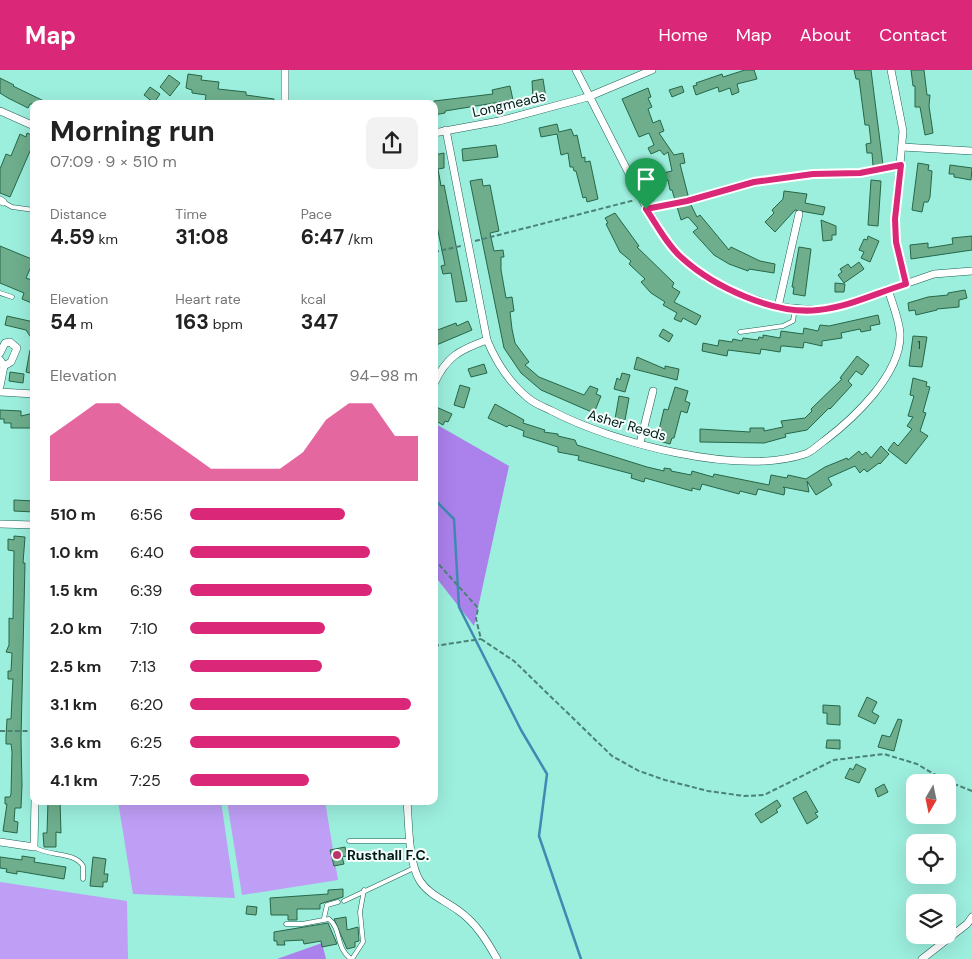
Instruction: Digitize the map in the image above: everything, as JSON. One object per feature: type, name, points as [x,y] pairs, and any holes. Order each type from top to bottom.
[{"type":"street","points":[[285,70],[286,100]]},
{"type":"street","points":[[576,70],[646,209],[681,258],[707,278],[739,294],[778,307],[816,310],[844,305],[934,274],[972,271]]},
{"type":"street","name":"Longmeads","points":[[438,132],[499,121],[588,97],[652,70]]},
{"type":"street","points":[[891,70],[901,113],[902,147],[895,219],[896,242],[906,284]]},
{"type":"street","points":[[0,111],[30,124]]},
{"type":"street","name":"Asher Reeds","points":[[446,130],[487,340],[495,361],[529,399],[572,422],[640,443],[702,458],[763,461],[806,454],[847,424],[876,391],[896,358],[900,333],[888,290]]},
{"type":"street","points":[[902,147],[972,150]]},
{"type":"street","points":[[778,307],[799,214]]},
{"type":"street","points":[[438,375],[450,356],[487,340]]},
{"type":"street","points":[[0,353],[5,343],[10,342],[17,348],[14,359],[2,363],[0,386]]},
{"type":"street","points":[[640,443],[653,391]]},
{"type":"street","points":[[0,392],[30,394]]},
{"type":"street","points":[[0,524],[30,525]]},
{"type":"street","points":[[0,842],[34,847],[35,805]]},
{"type":"street","points":[[407,805],[414,868],[420,881],[441,901],[459,910],[473,922],[497,959]]},
{"type":"street","points":[[922,959],[967,924],[972,917]]},
{"type":"lane","points":[[2,201],[12,206],[30,209]]},
{"type":"lane","points":[[0,293],[12,298]]},
{"type":"lane","points":[[740,332],[783,326],[793,321],[795,308]]},
{"type":"lane","points":[[348,840],[411,842]]},
{"type":"lane","points":[[34,847],[47,854],[75,858],[84,866],[83,879]]},
{"type":"lane","points":[[344,901],[414,868]]},
{"type":"lane","points":[[286,924],[302,924],[324,918],[331,921],[335,926],[342,950],[352,959],[363,942],[360,912],[364,890]]},
{"type":"lane","points":[[324,918],[327,905],[338,902]]},
{"type":"path","points":[[646,209],[687,201],[754,182],[813,174],[860,173],[901,165]]},
{"type":"path","points":[[438,251],[642,198]]},
{"type":"path","points":[[438,563],[478,608],[476,618],[481,639]]},
{"type":"path","points":[[438,645],[481,639],[514,661],[612,756],[639,771],[664,780],[708,791],[744,796],[764,795],[834,760],[884,754],[917,764],[944,780],[972,791]]},
{"type":"path","points":[[0,731],[30,731]]},
{"type":"shaded area","points":[[438,425],[509,466],[474,626],[438,580]]},
{"type":"shaded area","points":[[119,805],[222,805],[235,898],[133,894]]},
{"type":"shaded area","points":[[228,805],[326,805],[338,880],[242,895]]},
{"type":"shaded area","points":[[0,882],[127,901],[128,959],[0,959]]},
{"type":"shaded area","points":[[322,943],[326,959],[277,959]]},
{"type":"building","points":[[745,70],[754,70],[757,79],[737,84],[739,92],[732,95],[730,88],[719,92],[718,87],[696,95],[693,86],[697,85],[696,83],[722,74],[723,77]]},
{"type":"building","points":[[854,70],[871,70],[883,165],[873,166],[872,153],[867,153],[866,144],[871,143],[869,125],[865,125],[859,79],[856,79]]},
{"type":"building","points":[[911,70],[924,70],[927,95],[930,95],[929,106],[933,133],[925,135],[920,107],[915,107],[915,86],[913,86]]},
{"type":"building","points":[[188,74],[202,76],[201,80],[219,82],[218,89],[246,92],[246,95],[274,99],[205,100],[206,95],[192,93],[192,90],[186,88]]},
{"type":"building","points":[[169,75],[180,83],[170,96],[160,87]]},
{"type":"building","points":[[0,78],[42,100],[30,100],[28,108],[0,93]]},
{"type":"building","points":[[543,79],[546,98],[533,100],[532,81]]},
{"type":"building","points":[[510,86],[513,100],[445,111],[445,113],[438,114],[438,101],[493,94],[492,90]]},
{"type":"building","points":[[682,86],[684,92],[672,97],[669,90]]},
{"type":"building","points":[[150,87],[160,94],[156,100],[150,100],[144,95]]},
{"type":"building","points":[[648,88],[651,97],[648,98],[652,107],[648,109],[653,123],[660,120],[664,131],[659,133],[674,155],[683,153],[685,163],[680,164],[690,203],[697,217],[700,215],[729,250],[731,247],[760,261],[775,264],[774,273],[749,269],[748,271],[729,264],[714,255],[693,232],[698,228],[688,217],[681,220],[672,190],[670,190],[668,180],[665,181],[663,173],[672,171],[668,152],[664,155],[660,150],[651,154],[648,148],[654,145],[649,133],[639,137],[622,99]]},
{"type":"building","points":[[557,124],[559,132],[571,129],[574,136],[577,135],[582,158],[585,157],[585,162],[590,161],[598,199],[587,202],[586,197],[583,198],[576,171],[574,171],[573,167],[570,167],[568,153],[561,155],[557,134],[541,137],[539,128]]},
{"type":"building","points":[[27,133],[30,134],[30,151],[10,197],[0,193],[0,169],[6,154],[11,156],[20,134],[26,137]]},
{"type":"building","points":[[496,145],[498,157],[463,161],[462,149]]},
{"type":"building","points":[[444,153],[444,168],[438,169],[438,154]]},
{"type":"building","points":[[918,163],[929,165],[928,170],[932,171],[930,197],[928,202],[924,202],[922,212],[912,210]]},
{"type":"building","points":[[950,165],[972,168],[971,180],[954,177],[954,174],[949,174]]},
{"type":"building","points":[[438,169],[441,186],[444,185],[467,301],[456,302],[451,273],[443,274],[441,266],[445,265],[438,231]]},
{"type":"building","points":[[482,179],[483,186],[490,185],[499,231],[490,233],[494,251],[503,250],[504,257],[501,257],[501,270],[506,298],[512,297],[514,311],[510,312],[512,329],[515,343],[529,362],[525,365],[539,377],[584,395],[590,386],[598,389],[596,394],[601,396],[594,413],[541,390],[521,373],[504,348],[470,181]]},
{"type":"building","points":[[871,180],[881,181],[878,226],[868,225]]},
{"type":"building","points":[[784,191],[807,194],[805,203],[825,207],[823,215],[795,210],[775,232],[765,222],[774,213],[772,210],[783,199]]},
{"type":"building","points":[[615,213],[639,246],[637,247],[674,283],[672,287],[680,292],[674,302],[701,316],[696,325],[683,318],[681,322],[674,319],[677,313],[663,305],[665,302],[651,293],[641,282],[645,279],[629,264],[631,261],[620,252],[606,224],[608,223],[605,218]]},
{"type":"building","points":[[821,220],[836,226],[836,235],[832,235],[832,240],[823,241]]},
{"type":"building","points":[[868,236],[879,241],[870,262],[861,258],[864,252],[859,250],[864,239],[867,240]]},
{"type":"building","points":[[972,236],[972,250],[911,259],[910,245],[928,243],[928,248],[953,244],[952,238]]},
{"type":"building","points":[[0,246],[30,258],[30,269],[26,278],[30,280],[30,302],[22,299],[24,293],[0,283]]},
{"type":"building","points":[[799,247],[811,249],[805,296],[793,294],[794,287],[792,287]]},
{"type":"building","points":[[859,262],[864,269],[844,283],[838,275],[842,272],[840,269],[848,264],[851,268]]},
{"type":"building","points":[[835,283],[845,284],[844,292],[835,292]]},
{"type":"building","points":[[965,290],[967,298],[959,300],[959,307],[937,309],[916,315],[915,310],[909,311],[908,303]]},
{"type":"building","points":[[878,315],[880,324],[870,326],[871,330],[861,332],[860,329],[841,333],[842,338],[822,341],[822,346],[804,342],[803,348],[781,346],[780,352],[761,349],[760,354],[728,350],[727,356],[702,351],[703,343],[718,346],[719,340],[732,342],[733,339],[742,341],[743,338],[758,340],[759,337],[763,338],[763,335],[780,338],[781,331],[803,334],[804,328],[818,331],[820,325],[829,326]]},
{"type":"building","points":[[7,316],[30,321],[30,336],[26,330],[5,325]]},
{"type":"building","points":[[468,321],[472,330],[438,344],[438,330],[456,323],[457,326]]},
{"type":"building","points":[[663,329],[673,335],[669,342],[659,336]]},
{"type":"building","points":[[913,336],[927,337],[922,367],[909,366]]},
{"type":"building","points":[[30,350],[30,373],[26,372]]},
{"type":"building","points":[[857,356],[869,365],[862,375],[856,371],[848,381],[852,385],[807,430],[785,434],[786,437],[764,443],[700,442],[700,429],[750,432],[750,428],[764,428],[764,431],[783,427],[781,421],[805,418],[812,411],[811,409],[842,379],[840,378]]},
{"type":"building","points":[[637,357],[665,369],[665,366],[679,369],[677,380],[634,369]]},
{"type":"building","points":[[484,364],[487,373],[471,377],[468,369]]},
{"type":"building","points":[[10,372],[24,374],[23,383],[9,381]]},
{"type":"building","points":[[622,373],[630,375],[625,392],[614,389],[617,378],[620,380]]},
{"type":"building","points":[[913,378],[927,382],[926,386],[930,387],[923,412],[926,413],[920,431],[928,436],[906,464],[888,450],[894,442],[898,446],[912,429],[907,426],[913,417],[908,416],[914,396],[910,395]]},
{"type":"building","points":[[460,385],[470,388],[464,408],[454,405]]},
{"type":"building","points":[[675,387],[688,391],[685,401],[690,403],[687,413],[681,411],[674,438],[672,438],[670,444],[659,441],[661,431],[659,430],[664,409],[668,410]]},
{"type":"building","points":[[619,396],[629,398],[625,420],[615,419]]},
{"type":"building","points":[[495,404],[524,420],[523,423],[545,430],[544,432],[558,434],[558,436],[575,440],[577,445],[647,467],[664,471],[664,468],[671,469],[671,471],[691,475],[692,471],[713,477],[714,474],[769,485],[771,475],[787,478],[788,475],[806,479],[825,467],[847,458],[848,460],[859,451],[862,455],[866,452],[871,458],[881,446],[889,454],[880,464],[867,472],[864,469],[860,473],[855,466],[828,478],[832,485],[816,495],[807,481],[809,492],[783,487],[785,489],[784,495],[758,489],[756,495],[740,491],[739,494],[702,484],[700,490],[692,488],[692,491],[645,478],[644,482],[631,478],[632,474],[578,460],[579,456],[558,452],[558,447],[523,436],[524,431],[509,425],[507,427],[488,418]]},
{"type":"building","points":[[438,408],[452,414],[448,422],[445,421],[443,425],[438,422]]},
{"type":"building","points":[[0,410],[21,411],[21,416],[30,414],[30,428],[11,428],[11,423],[4,423],[4,419],[0,419]]},
{"type":"building","points":[[14,500],[30,501],[30,512],[14,511]]},
{"type":"building","points":[[14,536],[25,537],[23,563],[25,563],[21,738],[22,785],[21,808],[15,808],[14,821],[18,822],[17,833],[3,831],[7,804],[5,804],[5,797],[10,797],[11,794],[12,752],[11,744],[6,744],[6,737],[7,719],[11,719],[13,679],[8,679],[8,671],[11,671],[12,653],[6,652],[9,645],[9,618],[13,619],[14,551],[8,550],[8,539],[14,540]]},
{"type":"building","points":[[867,697],[877,702],[872,712],[879,716],[875,724],[858,716]]},
{"type":"building","points":[[823,705],[840,706],[840,725],[827,724],[827,713],[823,713]]},
{"type":"building","points":[[898,719],[902,720],[894,751],[878,747],[882,735],[890,737]]},
{"type":"building","points":[[827,740],[840,740],[840,749],[826,748]]},
{"type":"building","points":[[856,764],[866,769],[859,783],[845,778],[850,768],[853,770]]},
{"type":"building","points":[[884,784],[888,792],[878,797],[875,789]]},
{"type":"building","points":[[806,791],[818,812],[815,813],[818,817],[807,824],[793,798]]},
{"type":"building","points":[[777,800],[781,806],[776,810],[778,812],[761,823],[755,814]]},
{"type":"building","points":[[48,805],[60,805],[61,833],[56,832],[56,847],[44,847],[43,833],[47,833]]},
{"type":"building","points":[[345,847],[347,856],[342,857],[344,864],[334,866],[330,850]]},
{"type":"building","points":[[22,856],[35,858],[34,862],[66,867],[64,879],[17,871],[17,874],[6,872],[7,869],[0,868],[0,857],[22,860]]},
{"type":"building","points":[[93,857],[106,859],[104,874],[108,874],[107,882],[103,882],[103,887],[90,886]]},
{"type":"building","points":[[343,889],[343,897],[320,904],[320,909],[297,909],[297,920],[288,920],[288,915],[271,915],[270,898],[328,894],[328,890]]},
{"type":"building","points":[[247,906],[257,907],[256,915],[246,914]]},
{"type":"building","points":[[346,917],[347,930],[358,927],[359,941],[355,942],[355,947],[347,949],[334,919]]},
{"type":"building","points":[[328,923],[337,944],[322,947],[321,941],[304,944],[303,940],[284,941],[285,945],[277,945],[277,941],[274,941],[274,932]]},
{"type":"waterway","points":[[438,503],[454,519],[459,607],[521,730],[547,774],[539,836],[581,959]]},
{"type":"place","name":"Rusthall F.C.","points":[[337,855]]},
{"type":"route","points":[[901,165],[895,219],[896,242],[906,284],[844,305],[816,310],[778,307],[739,294],[707,278],[681,258],[646,209],[687,201],[754,182],[813,174],[860,173],[901,165]]}]
